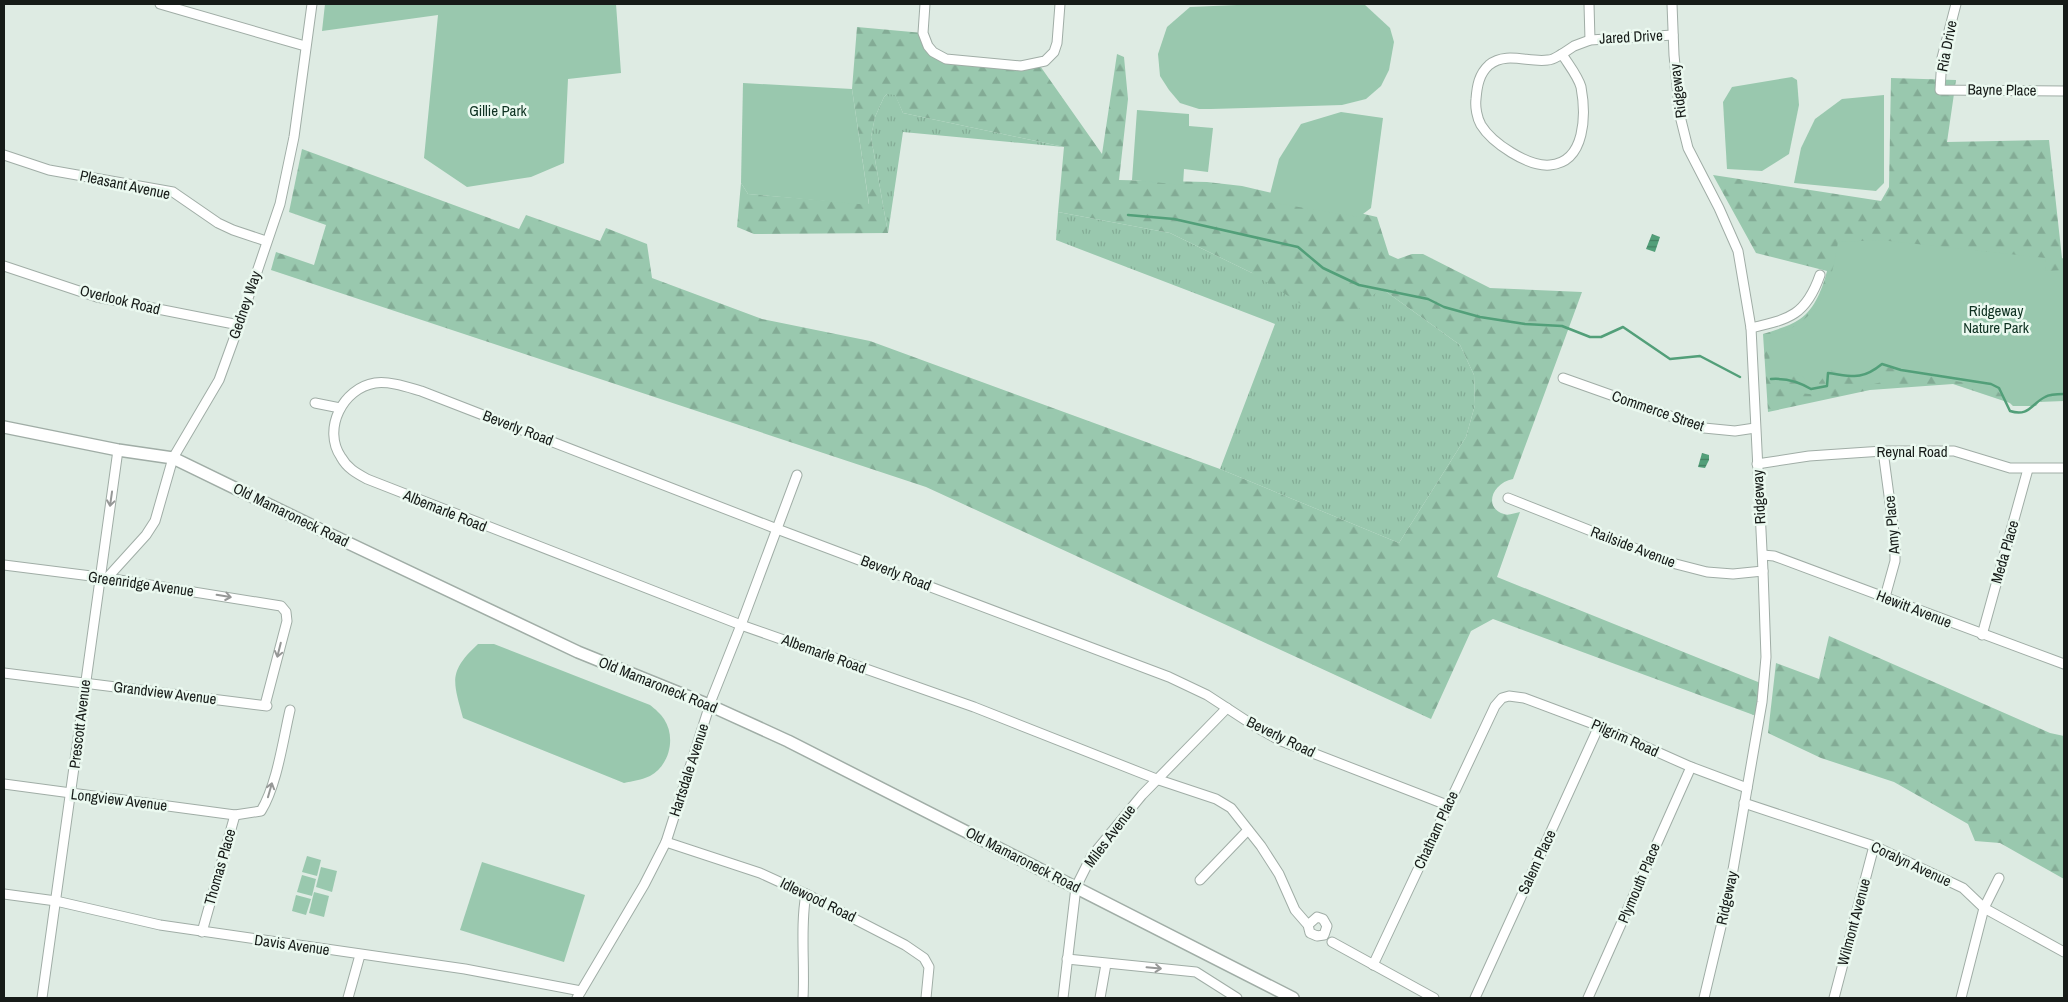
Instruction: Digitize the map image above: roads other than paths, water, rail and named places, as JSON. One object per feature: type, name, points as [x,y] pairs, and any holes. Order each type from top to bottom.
[{"type":"main road","name":"Old Mamaroneck Road","points":[[4,427],[118,450],[174,458],[578,652],[709,705],[806,750],[1293,998]]},
{"type":"street","points":[[160,4],[305,46]]},
{"type":"street","name":"Gedney Way","points":[[104,578],[146,535],[154,521],[174,458],[219,380],[240,325],[266,241],[280,204],[294,137],[312,4]]},
{"type":"street","points":[[925,4],[923,33],[928,46],[933,52],[946,59],[1021,66],[1045,61],[1054,52],[1057,43],[1060,4]]},
{"type":"street","points":[[1589,4],[1590,40]]},
{"type":"street","name":"Ridgeway","points":[[1672,4],[1680,116],[1688,148],[1719,208],[1738,251],[1751,328],[1766,657],[1762,702],[1729,893],[1704,998]]},
{"type":"street","name":"Ria Drive","points":[[1940,90],[1942,58],[1956,4]]},
{"type":"street","name":"Jared Drive","points":[[1562,54],[1581,86],[1583,130],[1579,143],[1571,157],[1562,163],[1549,166],[1523,160],[1490,137],[1479,123],[1476,105],[1478,81],[1488,65],[1504,58],[1550,60],[1574,46],[1590,40],[1673,35]]},
{"type":"street","name":"Bayne Place","points":[[1940,90],[2064,91]]},
{"type":"street","name":"Pleasant Avenue","points":[[4,155],[49,170],[173,192],[218,223],[266,241]]},
{"type":"street","name":"Overlook Road","points":[[4,266],[97,297],[240,325]]},
{"type":"street","points":[[1751,328],[1782,320],[1797,313],[1815,288],[1820,275]]},
{"type":"street","name":"Commerce Street","points":[[1563,378],[1704,428],[1735,431],[1755,428]]},
{"type":"street","name":"Beverly Road","points":[[340,408],[361,387],[377,383],[392,384],[421,391],[1169,677],[1207,694],[1256,728],[1279,740],[1447,806]]},
{"type":"street","points":[[315,403],[340,408]]},
{"type":"street","name":"Albemarle Road","points":[[340,408],[334,426],[335,443],[340,456],[350,469],[367,479],[741,625],[974,707],[1159,780],[1216,800],[1231,808],[1261,846],[1279,874],[1296,910],[1308,924]]},
{"type":"street","name":"Prescott Avenue","points":[[42,998],[85,683],[104,578],[118,450]]},
{"type":"street","name":"Reynal Road","points":[[1757,464],[1809,456],[1883,451],[1954,451],[2010,468],[2028,470],[2064,468]]},
{"type":"street","name":"Amy Place","points":[[1883,451],[1895,540],[1895,561],[1884,597]]},
{"type":"street","name":"Meda Place","points":[[1982,635],[2028,470]]},
{"type":"street","name":"Hartsdale Avenue","points":[[579,995],[644,885],[666,842],[709,705],[797,475]]},
{"type":"street","name":"Railside Avenue","points":[[1508,498],[1672,563],[1708,572],[1733,574],[1763,572]]},
{"type":"street","name":"Hewitt Avenue","points":[[1762,555],[1774,556],[2064,664]]},
{"type":"street","name":"Greenridge Avenue","points":[[4,565],[104,578],[279,605],[286,612],[286,621],[266,706]]},
{"type":"street","name":"Grandview Avenue","points":[[4,673],[266,706]]},
{"type":"street","name":"Pilgrim Road","points":[[1502,698],[1509,696],[1524,698],[1599,726],[1690,767],[1747,788]]},
{"type":"street","name":"Chatham Place","points":[[1373,965],[1495,706],[1502,698]]},
{"type":"street","name":"Miles Avenue","points":[[1063,998],[1066,959],[1076,887],[1091,857],[1137,801],[1227,708]]},
{"type":"street","name":"Thomas Place","points":[[202,932],[235,815],[261,811],[266,803],[279,760],[290,710]]},
{"type":"street","name":"Salem Place","points":[[1475,998],[1599,726]]},
{"type":"street","name":"Plymouth Place","points":[[1588,998],[1690,767]]},
{"type":"street","name":"Longview Avenue","points":[[4,784],[235,815]]},
{"type":"street","name":"Coralyn Avenue","points":[[1744,803],[1874,846],[1963,888],[1984,908],[2064,952]]},
{"type":"street","points":[[1200,880],[1248,830]]},
{"type":"street","name":"Idlewood Road","points":[[666,842],[760,873],[879,930],[924,958],[928,967],[926,998]]},
{"type":"street","name":"Wilmont Avenue","points":[[1834,998],[1874,846]]},
{"type":"street","points":[[1961,998],[1984,908],[2000,878]]},
{"type":"street","name":"Davis Avenue","points":[[4,894],[56,901],[160,925],[202,932],[465,968],[579,995]]},
{"type":"street","points":[[803,998],[805,968],[803,909],[806,894]]},
{"type":"street","points":[[1332,942],[1434,998]]},
{"type":"street","points":[[348,998],[360,955]]},
{"type":"street","points":[[1066,959],[1196,972],[1237,998]]},
{"type":"street","points":[[1100,998],[1106,964]]},
{"type":"waterway","points":[[1128,215],[1174,219],[1298,247],[1323,268],[1359,285],[1428,299],[1444,307],[1480,317],[1525,324],[1562,326],[1590,337],[1601,337],[1623,327],[1670,359],[1700,356],[1740,377]]},
{"type":"waterway","points":[[1771,379],[1792,381],[1811,389],[1827,386],[1828,373],[1856,376],[1868,373],[1882,364],[1901,370],[1991,384],[1999,388],[2010,411],[2016,412],[2026,411],[2047,396],[2064,394]]},
{"type":"park label","name":"Gillie Park","points":[[498,111]]},
{"type":"park label","name":"Ridgeway Nature Park","points":[[1996,320]]}]
